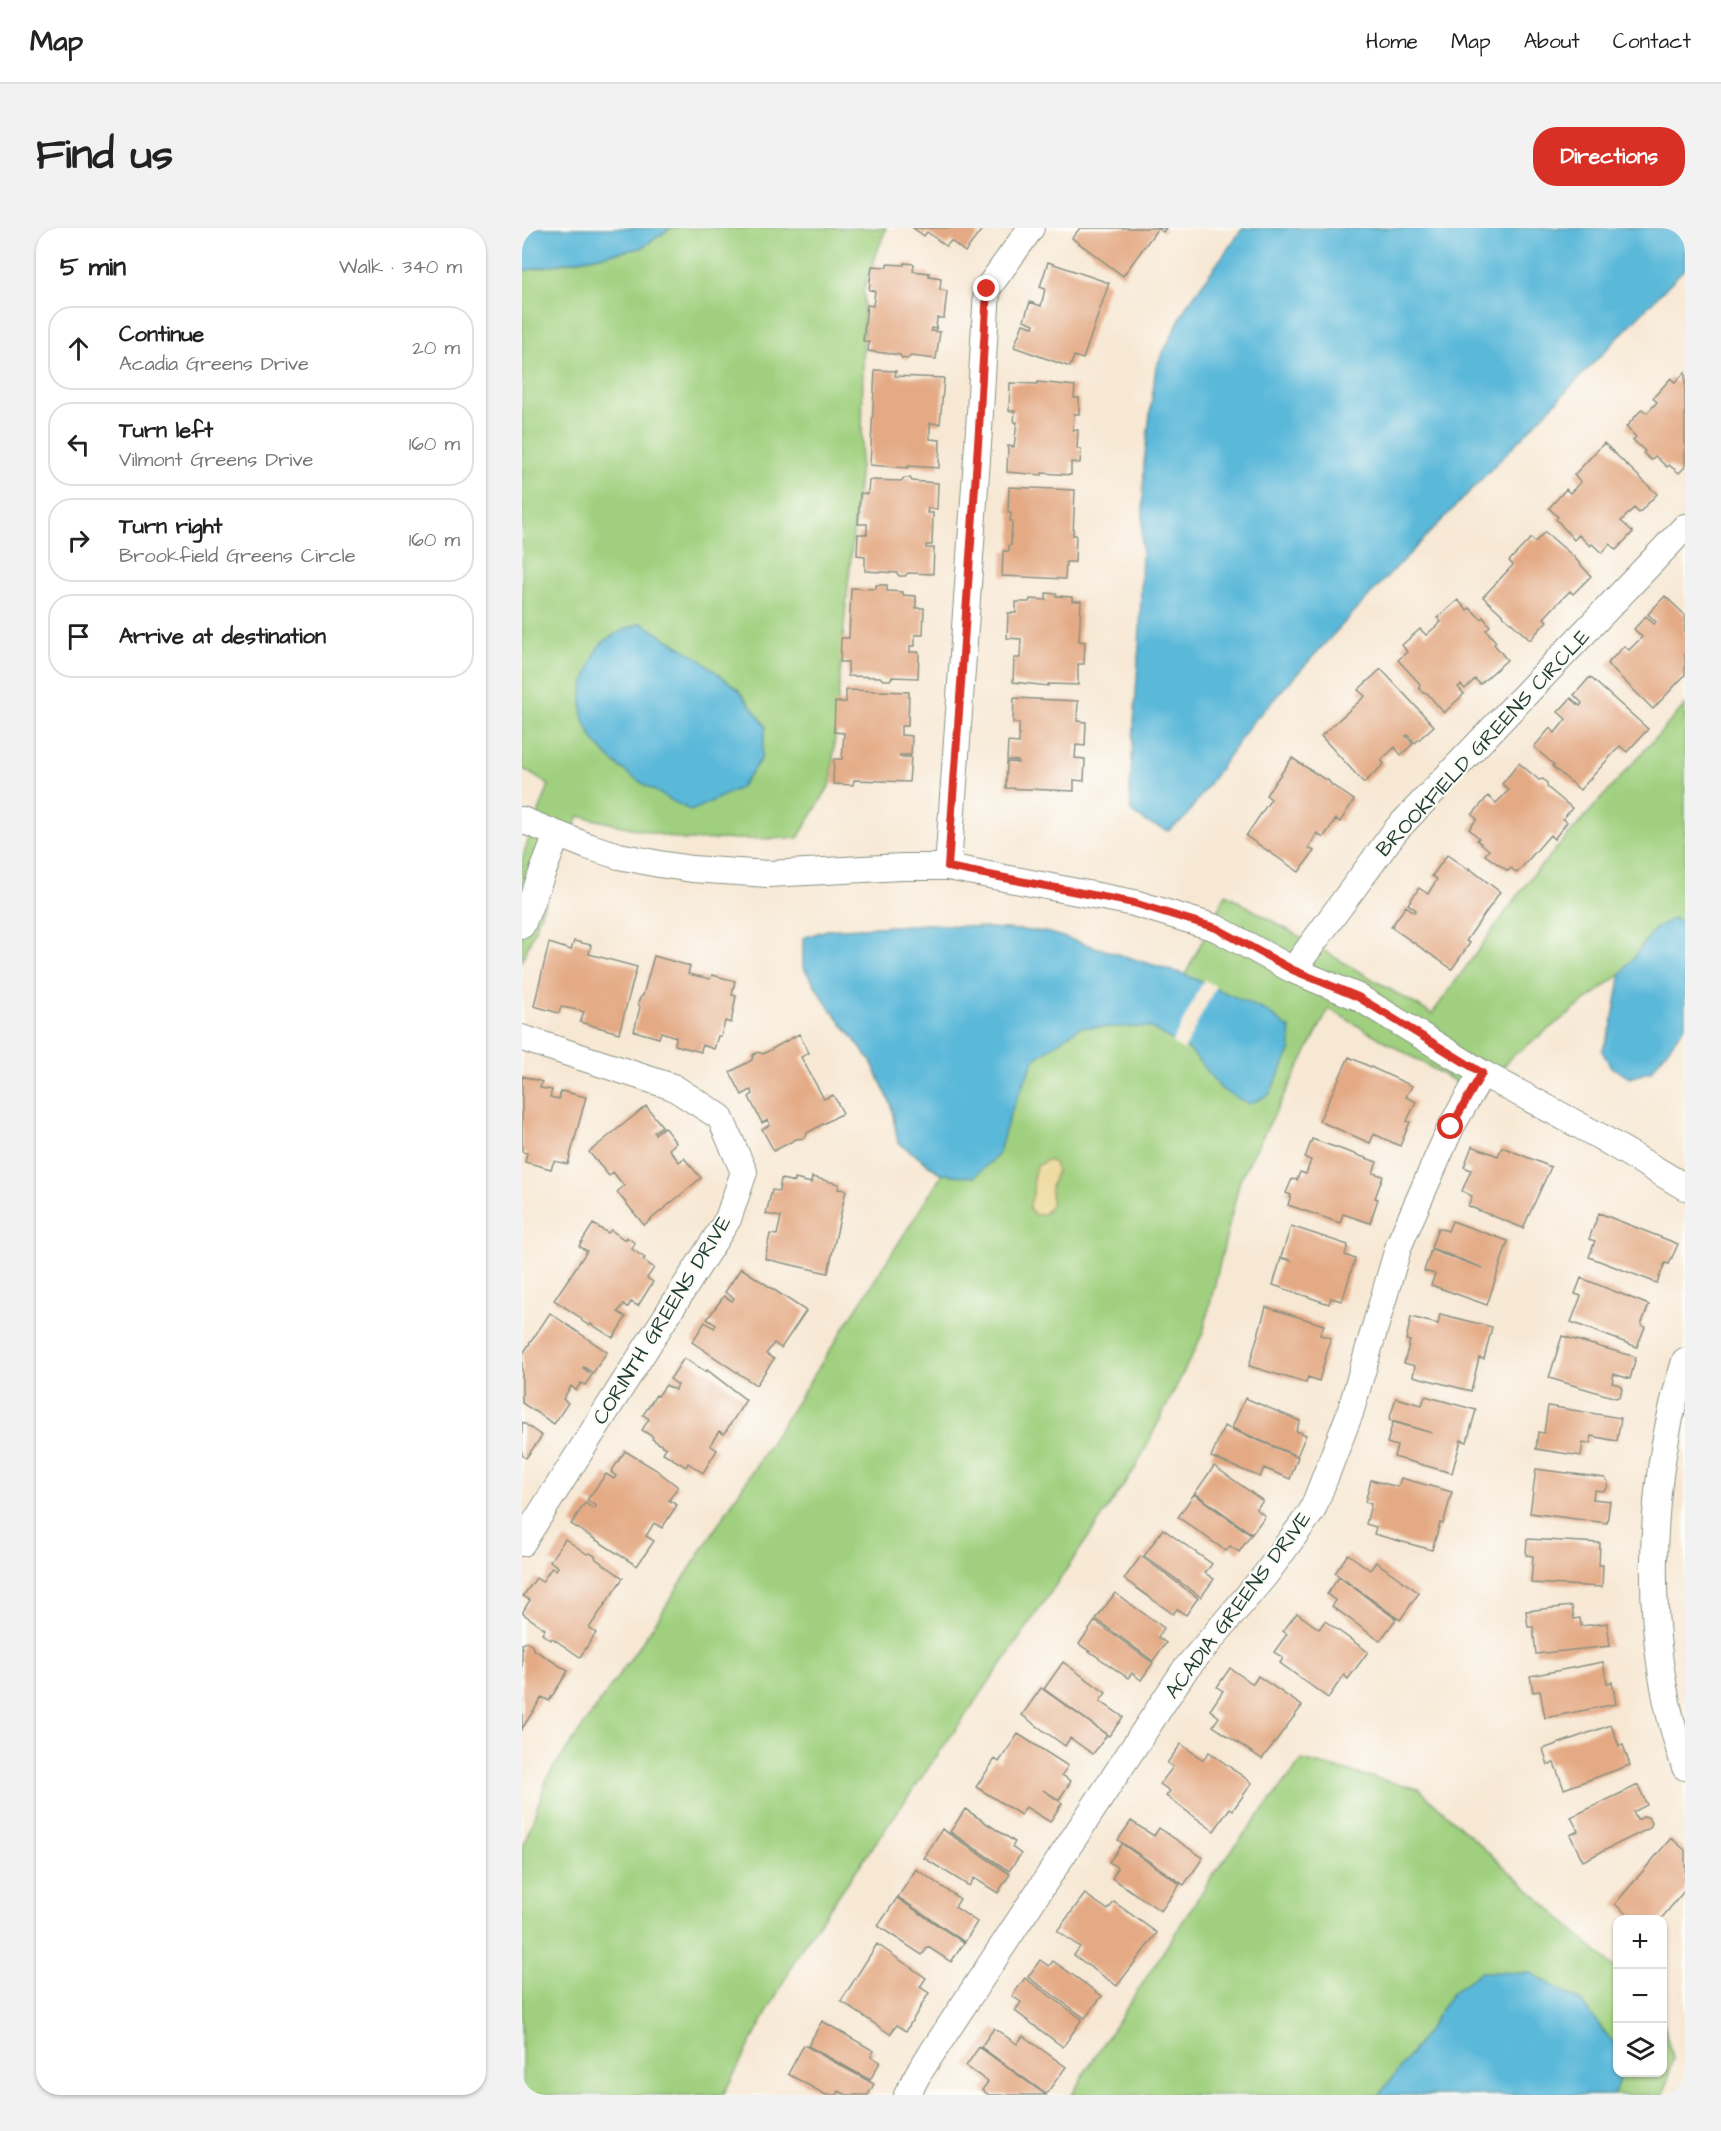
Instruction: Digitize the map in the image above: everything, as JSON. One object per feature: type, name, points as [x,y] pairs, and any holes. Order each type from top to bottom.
[{"type":"street","points":[[948,867],[987,289],[1031,228]]},
{"type":"street","name":"BROOKFIELD GREENS CIRCLE","points":[[1293,970],[1396,830],[1685,527]]},
{"type":"street","points":[[522,820],[557,835],[619,856],[692,869],[768,874],[948,867],[1144,906],[1216,928],[1293,970],[1358,997],[1482,1073],[1599,1136],[1685,1187]]},
{"type":"street","points":[[522,926],[557,835]]},
{"type":"street","name":"CORINTH GREENS DRIVE","points":[[522,1038],[673,1087],[720,1117],[744,1172],[728,1219],[522,1543]]},
{"type":"street","name":"ACADIA GREENS DRIVE","points":[[907,2095],[924,2065],[1184,1671],[1266,1574],[1312,1511],[1350,1413],[1399,1245],[1451,1127],[1482,1073]]},
{"type":"street","points":[[1685,1361],[1665,1438],[1659,1488],[1654,1588],[1660,1663],[1668,1705],[1685,1767]]},
{"type":"green space","points":[[671,228],[886,228],[864,288],[862,444],[831,783],[798,838],[684,840],[579,816],[522,962],[522,858],[549,785],[522,768],[522,271],[641,248]]},
{"type":"green space","points":[[1685,705],[1685,924],[1673,919],[1654,930],[1621,974],[1509,1059],[1482,1097],[1329,1009],[1240,1180],[1203,1333],[1136,1467],[1008,1655],[802,1947],[723,2095],[522,2095],[522,1850],[548,1776],[650,1631],[942,1175],[898,1142],[891,1104],[871,1061],[827,1004],[803,966],[803,938],[827,930],[930,924],[1046,932],[1185,975],[1226,894],[1432,1014],[1532,876]]},
{"type":"green space","points":[[1302,1760],[1419,1789],[1613,1966],[1613,2077],[1667,2077],[1667,2036],[1673,2058],[1664,2095],[1072,2095],[1215,1872]]},
{"type":"sand","points":[[1047,1160],[1053,1162],[1057,1170],[1051,1187],[1051,1205],[1044,1214],[1035,1215],[1029,1208],[1033,1194],[1034,1173],[1037,1166]]},
{"type":"water","points":[[522,228],[671,228],[641,248],[522,271]]},
{"type":"water","points":[[1243,228],[1685,228],[1685,268],[1365,600],[1251,724],[1185,818],[1168,831],[1148,823],[1131,811],[1130,789],[1140,629],[1144,462],[1156,367],[1187,305]]},
{"type":"water","points":[[641,623],[697,657],[739,690],[766,726],[761,759],[740,788],[691,811],[629,775],[595,742],[585,722],[582,700],[594,655],[604,641]]},
{"type":"water","points":[[1673,918],[1685,924],[1685,1026],[1651,1071],[1630,1078],[1611,1067],[1602,1051],[1611,1028],[1621,974],[1654,930]]},
{"type":"water","points":[[930,924],[1046,932],[1186,975],[1266,1011],[1290,1029],[1291,1049],[1269,1095],[1249,1104],[1222,1090],[1190,1050],[1149,1027],[1080,1027],[1034,1060],[1010,1114],[998,1155],[974,1177],[942,1174],[898,1142],[891,1104],[871,1061],[827,1004],[803,966],[803,938],[827,930]]},
{"type":"water","points":[[1480,1972],[1531,1973],[1580,2001],[1613,2042],[1613,2077],[1620,2077],[1614,2095],[1379,2095],[1419,2043],[1452,1993]]},
{"type":"pier","points":[[1204,980],[1216,986],[1184,1050],[1172,1043]]},
{"type":"building","points":[[913,228],[983,228],[965,252],[951,241],[946,246],[927,232],[924,236]]},
{"type":"building","points":[[1080,228],[1158,228],[1123,276],[1072,238]]},
{"type":"building","points":[[1048,262],[1109,283],[1083,359],[1074,356],[1070,367],[1014,347],[1023,324],[1033,327],[1034,324],[1024,320],[1030,302],[1041,306],[1045,289],[1040,287]]},
{"type":"building","points":[[904,263],[914,264],[913,271],[929,273],[929,276],[941,278],[940,290],[947,291],[944,318],[937,318],[936,329],[931,328],[931,331],[940,332],[936,359],[911,356],[907,359],[900,355],[868,351],[869,342],[863,341],[867,305],[873,306],[875,291],[869,290],[872,266],[887,267],[887,264],[904,265]]},
{"type":"building","points":[[875,370],[896,371],[895,376],[944,378],[940,424],[930,423],[930,439],[940,440],[939,468],[870,465]]},
{"type":"building","points":[[1685,372],[1685,467],[1679,473],[1669,465],[1667,467],[1655,456],[1651,460],[1633,440],[1636,437],[1626,427],[1642,409],[1647,413],[1657,402],[1653,398],[1671,378],[1675,383]]},
{"type":"building","points":[[1038,382],[1075,386],[1074,398],[1079,398],[1079,414],[1074,414],[1073,430],[1078,430],[1077,449],[1081,449],[1080,463],[1071,462],[1071,475],[1007,472],[1008,446],[1014,447],[1017,422],[1014,422],[1015,411],[1009,411],[1010,383],[1037,384]]},
{"type":"building","points":[[1604,443],[1657,494],[1639,513],[1634,508],[1621,521],[1633,532],[1616,550],[1610,544],[1602,553],[1592,544],[1590,546],[1579,535],[1574,540],[1549,508],[1566,489],[1570,493],[1581,482],[1574,475]]},
{"type":"building","points":[[904,478],[910,478],[912,481],[938,483],[937,509],[928,508],[927,513],[933,513],[932,545],[926,545],[926,548],[934,548],[933,574],[908,573],[905,576],[899,576],[897,573],[865,571],[865,556],[857,555],[858,534],[867,534],[867,524],[858,524],[860,493],[868,494],[869,480],[901,481]]},
{"type":"building","points":[[1009,487],[1075,490],[1073,535],[1076,535],[1075,562],[1066,562],[1065,579],[1002,576],[1003,551],[1009,551],[1009,545],[1011,545],[1012,521],[1010,521],[1011,513],[1008,513]]},
{"type":"building","points":[[1545,532],[1573,556],[1591,576],[1573,594],[1570,591],[1556,605],[1544,618],[1547,621],[1530,640],[1483,597],[1513,565],[1509,561],[1531,538],[1535,542]]},
{"type":"building","points":[[876,585],[887,585],[887,591],[916,596],[916,608],[924,608],[923,635],[915,635],[915,646],[910,646],[910,652],[919,652],[918,678],[892,677],[890,680],[883,680],[880,677],[848,676],[848,662],[840,662],[841,638],[849,638],[851,588],[876,589]]},
{"type":"building","points":[[1046,593],[1072,597],[1072,601],[1081,601],[1079,641],[1085,642],[1084,664],[1078,664],[1078,685],[1048,684],[1048,686],[1013,682],[1014,658],[1020,658],[1021,639],[1007,638],[1008,613],[1016,613],[1016,602],[1029,602],[1030,599],[1046,600]]},
{"type":"building","points":[[1665,596],[1685,615],[1685,675],[1653,709],[1607,664],[1624,646],[1629,650],[1642,637],[1634,629],[1646,616],[1654,624],[1656,622],[1648,614]]},
{"type":"building","points":[[1458,600],[1467,610],[1470,608],[1481,619],[1483,617],[1490,626],[1486,630],[1507,660],[1480,684],[1475,679],[1465,689],[1461,685],[1458,687],[1464,694],[1444,713],[1427,693],[1423,693],[1419,688],[1420,684],[1398,660],[1407,652],[1402,645],[1420,629],[1426,635],[1441,622],[1437,618]]},
{"type":"building","points":[[1381,669],[1434,726],[1415,743],[1408,735],[1406,736],[1413,744],[1401,755],[1395,747],[1381,760],[1384,764],[1364,783],[1321,736],[1365,696],[1358,690]]},
{"type":"building","points":[[1590,677],[1648,729],[1627,752],[1620,746],[1580,790],[1534,747],[1550,728],[1555,733],[1566,719],[1558,712],[1571,698],[1580,706],[1582,703],[1574,695]]},
{"type":"building","points":[[846,690],[909,692],[908,726],[901,726],[901,735],[912,736],[911,755],[900,755],[900,757],[911,757],[909,782],[854,780],[853,785],[833,784],[834,759],[842,759],[844,733],[834,732],[835,702],[846,702]]},
{"type":"building","points":[[1014,698],[1078,701],[1077,721],[1086,722],[1085,746],[1076,745],[1075,758],[1085,759],[1084,781],[1074,780],[1074,791],[1006,788],[1007,762],[1018,763],[1018,761],[1007,760],[1008,742],[1019,743],[1019,723],[1013,723]]},
{"type":"building","points":[[1292,758],[1327,779],[1354,800],[1340,822],[1336,819],[1323,838],[1317,833],[1309,848],[1314,851],[1299,872],[1246,836],[1271,799],[1266,795]]},
{"type":"building","points":[[1519,763],[1539,780],[1543,779],[1547,787],[1572,808],[1563,819],[1567,822],[1554,839],[1550,835],[1517,873],[1511,868],[1508,871],[1485,855],[1489,850],[1469,829],[1477,819],[1472,815],[1488,796],[1496,803],[1509,790],[1502,784]]},
{"type":"building","points":[[1447,855],[1469,870],[1469,868],[1500,892],[1466,941],[1470,943],[1452,969],[1391,927],[1406,906],[1414,912],[1416,910],[1408,904],[1419,888],[1428,894],[1437,879],[1432,876]]},
{"type":"building","points":[[574,941],[591,945],[589,954],[637,967],[619,1033],[580,1022],[584,1012],[578,1010],[561,1007],[559,1013],[534,1006],[549,943],[571,950]]},
{"type":"building","points":[[654,956],[690,966],[688,974],[710,979],[712,975],[735,981],[732,995],[736,996],[731,1023],[725,1021],[714,1049],[702,1045],[701,1052],[675,1045],[676,1037],[661,1032],[659,1038],[634,1031],[640,1007],[638,1003],[643,995]]},
{"type":"building","points":[[799,1034],[809,1053],[801,1057],[824,1099],[833,1095],[843,1113],[807,1133],[805,1138],[796,1139],[774,1151],[762,1129],[770,1125],[768,1120],[762,1123],[749,1097],[753,1094],[751,1090],[742,1095],[730,1072],[752,1060],[753,1055],[758,1052],[763,1054]]},
{"type":"building","points":[[1349,1057],[1412,1086],[1406,1097],[1416,1102],[1407,1121],[1410,1122],[1400,1146],[1374,1134],[1370,1143],[1319,1121]]},
{"type":"building","points":[[522,1076],[542,1082],[540,1088],[552,1090],[550,1097],[559,1099],[561,1091],[586,1097],[568,1164],[554,1161],[551,1169],[525,1162],[527,1153],[522,1152]]},
{"type":"building","points":[[646,1106],[662,1126],[654,1132],[655,1134],[664,1127],[676,1143],[669,1149],[679,1162],[684,1158],[701,1178],[644,1225],[617,1192],[624,1186],[613,1172],[609,1176],[589,1152]]},
{"type":"building","points":[[1312,1139],[1377,1162],[1373,1173],[1383,1176],[1375,1198],[1378,1199],[1370,1223],[1343,1214],[1340,1223],[1288,1205],[1291,1195],[1286,1193],[1292,1179],[1297,1180],[1300,1172],[1306,1174],[1311,1160],[1305,1158]]},
{"type":"building","points":[[1472,1146],[1498,1156],[1502,1147],[1551,1167],[1523,1228],[1468,1206],[1472,1196],[1462,1191],[1471,1170],[1464,1167]]},
{"type":"building","points":[[812,1177],[839,1184],[838,1189],[846,1190],[828,1273],[765,1259],[770,1234],[777,1235],[781,1217],[766,1214],[772,1190],[779,1191],[781,1179],[795,1182],[795,1179],[811,1183]]},
{"type":"building","points":[[1599,1213],[1678,1244],[1669,1264],[1665,1263],[1657,1283],[1589,1257],[1595,1241],[1589,1239]]},
{"type":"building","points":[[1452,1221],[1508,1241],[1487,1305],[1431,1285],[1435,1274],[1424,1271],[1431,1250],[1483,1268],[1431,1248],[1438,1228],[1448,1231]]},
{"type":"building","points":[[593,1224],[608,1233],[611,1230],[625,1240],[626,1237],[635,1243],[632,1249],[654,1268],[647,1278],[653,1282],[638,1306],[631,1302],[628,1307],[623,1305],[618,1312],[626,1317],[613,1338],[591,1324],[588,1325],[554,1300],[587,1251],[579,1246]]},
{"type":"building","points":[[1291,1226],[1348,1245],[1345,1255],[1355,1259],[1342,1301],[1331,1298],[1329,1304],[1273,1285],[1281,1258],[1292,1261],[1281,1257]]},
{"type":"building","points":[[741,1268],[806,1311],[781,1348],[774,1343],[766,1354],[774,1359],[756,1385],[692,1342],[705,1322],[714,1328],[716,1325],[707,1319],[724,1296],[732,1301],[734,1298],[725,1292]]},
{"type":"building","points":[[1581,1278],[1649,1305],[1641,1325],[1645,1327],[1637,1347],[1571,1322],[1581,1296],[1575,1294]]},
{"type":"building","points":[[1266,1307],[1324,1325],[1320,1335],[1331,1338],[1319,1381],[1308,1377],[1306,1383],[1249,1366]]},
{"type":"building","points":[[550,1313],[607,1352],[593,1373],[583,1368],[592,1375],[585,1385],[581,1383],[576,1390],[571,1386],[563,1399],[568,1403],[554,1424],[522,1403],[522,1355]]},
{"type":"building","points":[[1440,1314],[1492,1327],[1484,1359],[1479,1358],[1471,1391],[1413,1376],[1415,1366],[1404,1363],[1410,1341],[1406,1340],[1411,1317],[1438,1324]]},
{"type":"building","points":[[1562,1336],[1636,1357],[1630,1379],[1614,1374],[1612,1383],[1620,1385],[1622,1389],[1620,1396],[1616,1398],[1549,1378]]},
{"type":"building","points":[[684,1358],[706,1372],[707,1370],[746,1400],[724,1434],[719,1431],[710,1445],[717,1450],[703,1473],[688,1463],[686,1467],[663,1453],[666,1448],[642,1430],[649,1419],[643,1415],[656,1395],[658,1396],[666,1385],[675,1390],[678,1385],[670,1379]]},
{"type":"building","points":[[1425,1396],[1476,1410],[1467,1442],[1461,1440],[1452,1473],[1394,1457],[1397,1446],[1387,1443],[1393,1422],[1432,1433],[1389,1420],[1396,1398],[1422,1405]]},
{"type":"building","points":[[1245,1398],[1300,1421],[1296,1431],[1306,1435],[1297,1456],[1232,1428]]},
{"type":"building","points":[[1548,1406],[1621,1418],[1617,1441],[1591,1436],[1590,1444],[1583,1443],[1581,1456],[1536,1449],[1538,1432],[1544,1433]]},
{"type":"building","points":[[522,1422],[542,1436],[526,1458],[522,1455]]},
{"type":"building","points":[[1224,1426],[1298,1457],[1290,1479],[1264,1468],[1260,1477],[1211,1457]]},
{"type":"building","points":[[625,1451],[655,1469],[678,1487],[669,1500],[677,1505],[662,1528],[654,1523],[646,1536],[654,1541],[637,1566],[571,1524],[585,1503],[594,1509],[596,1506],[587,1500],[606,1474],[614,1479],[616,1476],[611,1472]]},
{"type":"building","points":[[1214,1466],[1263,1501],[1256,1509],[1265,1516],[1252,1534],[1195,1493]]},
{"type":"building","points":[[1536,1469],[1605,1478],[1608,1482],[1607,1488],[1603,1491],[1594,1490],[1593,1499],[1610,1501],[1607,1523],[1530,1513]]},
{"type":"building","points":[[1401,1478],[1452,1492],[1443,1524],[1440,1523],[1432,1550],[1374,1534],[1376,1527],[1366,1524],[1371,1504],[1365,1502],[1371,1480],[1398,1487]]},
{"type":"building","points":[[1194,1494],[1251,1535],[1239,1552],[1230,1546],[1226,1551],[1178,1517]]},
{"type":"building","points":[[1163,1529],[1212,1564],[1205,1573],[1214,1579],[1201,1597],[1144,1556]]},
{"type":"building","points":[[565,1539],[587,1554],[595,1556],[623,1578],[589,1628],[596,1633],[580,1657],[542,1634],[545,1629],[522,1613],[530,1600],[523,1596],[536,1578],[542,1582],[552,1567],[556,1570],[558,1567],[550,1561]]},
{"type":"building","points":[[1527,1539],[1600,1543],[1599,1565],[1603,1565],[1602,1587],[1531,1583],[1533,1556],[1526,1555]]},
{"type":"building","points":[[1348,1554],[1370,1570],[1376,1562],[1419,1593],[1400,1620],[1335,1573]]},
{"type":"building","points":[[1141,1556],[1198,1598],[1186,1615],[1177,1609],[1173,1614],[1124,1579]]},
{"type":"building","points":[[1339,1577],[1396,1619],[1380,1641],[1332,1606],[1336,1601],[1327,1594]]},
{"type":"building","points":[[1115,1593],[1164,1628],[1158,1637],[1166,1643],[1153,1661],[1096,1619]]},
{"type":"building","points":[[1572,1606],[1574,1619],[1580,1618],[1581,1626],[1607,1623],[1610,1646],[1536,1654],[1533,1627],[1528,1627],[1526,1611]]},
{"type":"building","points":[[1297,1613],[1319,1629],[1325,1621],[1368,1652],[1348,1679],[1344,1675],[1328,1698],[1280,1663],[1283,1658],[1274,1652],[1287,1634],[1283,1631]]},
{"type":"building","points":[[1095,1621],[1153,1663],[1141,1680],[1132,1673],[1128,1678],[1079,1644]]},
{"type":"building","points":[[527,1642],[533,1649],[568,1671],[549,1701],[542,1697],[522,1729],[522,1644]]},
{"type":"building","points":[[1063,1662],[1106,1693],[1100,1701],[1123,1717],[1109,1736],[1044,1689]]},
{"type":"building","points":[[1603,1662],[1607,1683],[1612,1682],[1616,1704],[1545,1718],[1540,1691],[1533,1692],[1530,1676]]},
{"type":"building","points":[[1230,1668],[1253,1684],[1258,1676],[1302,1706],[1262,1759],[1213,1726],[1219,1717],[1210,1710],[1223,1691],[1217,1687]]},
{"type":"building","points":[[1041,1688],[1107,1735],[1093,1754],[1070,1738],[1065,1746],[1022,1715]]},
{"type":"building","points":[[1611,1725],[1619,1746],[1623,1745],[1630,1765],[1564,1789],[1554,1763],[1548,1765],[1543,1749]]},
{"type":"building","points":[[1018,1734],[1068,1766],[1062,1775],[1071,1781],[1059,1800],[1043,1790],[1062,1803],[1050,1822],[1026,1807],[1021,1815],[976,1787],[995,1759],[999,1762]]},
{"type":"building","points":[[1181,1744],[1203,1760],[1209,1752],[1252,1783],[1233,1810],[1230,1808],[1214,1831],[1166,1796],[1170,1791],[1160,1784],[1173,1767],[1167,1763]]},
{"type":"building","points":[[1638,1785],[1647,1805],[1633,1812],[1637,1820],[1645,1816],[1649,1818],[1652,1823],[1650,1828],[1583,1861],[1570,1835],[1578,1831],[1571,1817]]},
{"type":"building","points":[[965,1809],[1015,1842],[1012,1847],[1021,1854],[1009,1871],[950,1832]]},
{"type":"building","points":[[1131,1821],[1154,1836],[1159,1828],[1203,1858],[1184,1885],[1118,1840]]},
{"type":"building","points":[[942,1829],[1010,1874],[998,1893],[974,1878],[969,1886],[924,1858]]},
{"type":"building","points":[[1671,1838],[1685,1850],[1685,1890],[1664,1915],[1627,1915],[1615,1904]]},
{"type":"building","points":[[1122,1844],[1180,1884],[1161,1911],[1112,1878],[1118,1868],[1109,1862]]},
{"type":"building","points":[[916,1869],[960,1899],[955,1907],[977,1922],[965,1942],[898,1897]]},
{"type":"building","points":[[1085,1894],[1108,1910],[1114,1902],[1157,1933],[1117,1986],[1074,1955],[1080,1947],[1057,1931]]},
{"type":"building","points":[[897,1898],[964,1943],[951,1962],[928,1947],[922,1955],[878,1926]]},
{"type":"building","points":[[877,1944],[926,1978],[920,1987],[929,1993],[906,2031],[897,2025],[890,2034],[841,2001]]},
{"type":"building","points":[[1040,1960],[1049,1966],[1053,1961],[1102,1996],[1085,2018],[1028,1977]]},
{"type":"building","points":[[1025,1978],[1082,2019],[1063,2047],[1015,2011],[1021,2002],[1012,1996]]},
{"type":"building","points":[[822,2021],[874,2051],[871,2056],[880,2062],[870,2080],[808,2046]]},
{"type":"building","points":[[994,2028],[1017,2044],[1023,2036],[1066,2067],[1046,2094],[981,2047]]},
{"type":"building","points":[[804,2045],[874,2084],[868,2095],[847,2095],[839,2091],[837,2095],[826,2095],[788,2074]]},
{"type":"building","points":[[979,2047],[1046,2095],[989,2095],[982,2090],[988,2082],[966,2066]]},
{"type":"route","points":[[987,289],[948,867],[1134,903],[1216,928],[1293,970],[1358,997],[1482,1073],[1451,1127]]}]
